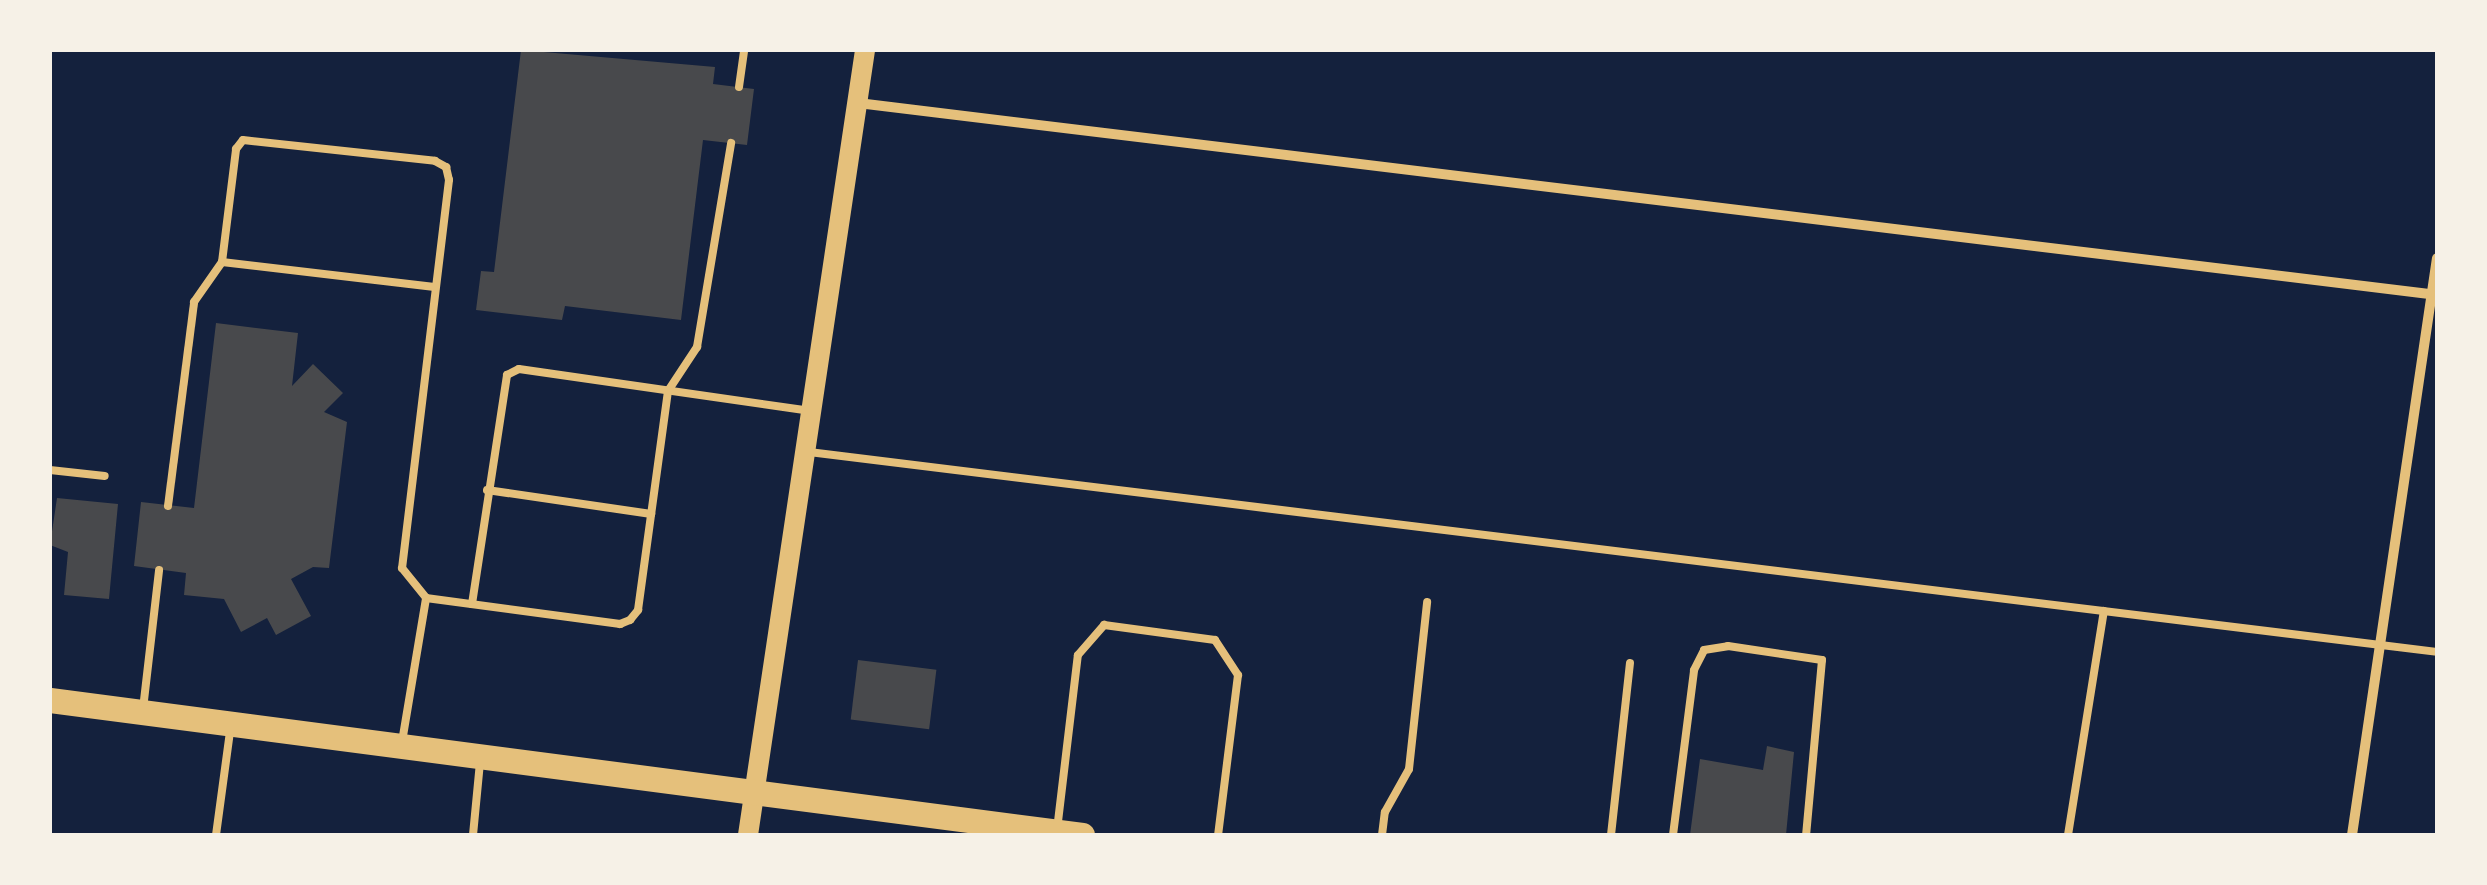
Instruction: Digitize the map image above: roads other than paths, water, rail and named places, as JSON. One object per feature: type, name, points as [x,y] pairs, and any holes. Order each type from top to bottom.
[{"type":"main road","points":[[748,835],[865,50]]},
{"type":"main road","points":[[50,700],[1065,834]]},
{"type":"street","points":[[858,103],[2434,295]]},
{"type":"street","points":[[2352,835],[2385,646],[2437,258]]},
{"type":"lane","points":[[739,87],[744,50]]},
{"type":"lane","points":[[168,506],[194,302],[222,262],[236,149],[255,137],[446,167],[402,568],[426,598],[620,624],[630,620],[638,610],[668,391],[698,347],[730,143]]},
{"type":"lane","points":[[222,262],[435,288]]},
{"type":"lane","points":[[472,604],[507,375],[519,369],[811,411]]},
{"type":"lane","points":[[805,451],[2437,652]]},
{"type":"lane","points":[[50,470],[105,476]]},
{"type":"lane","points":[[487,490],[651,514]]},
{"type":"lane","points":[[142,712],[159,570]]},
{"type":"lane","points":[[402,746],[426,598]]},
{"type":"lane","points":[[1382,835],[1385,812],[1408,769],[1427,602]]},
{"type":"lane","points":[[2068,835],[2104,611]]},
{"type":"lane","points":[[1065,834],[1078,655],[1104,625],[1215,640],[1238,675],[1218,835]]},
{"type":"lane","points":[[1674,835],[1694,670],[1704,650],[1728,646],[1822,660],[1806,835]]},
{"type":"lane","points":[[1610,835],[1630,663]]},
{"type":"lane","points":[[216,835],[231,725]]},
{"type":"lane","points":[[472,835],[481,757]]}]
